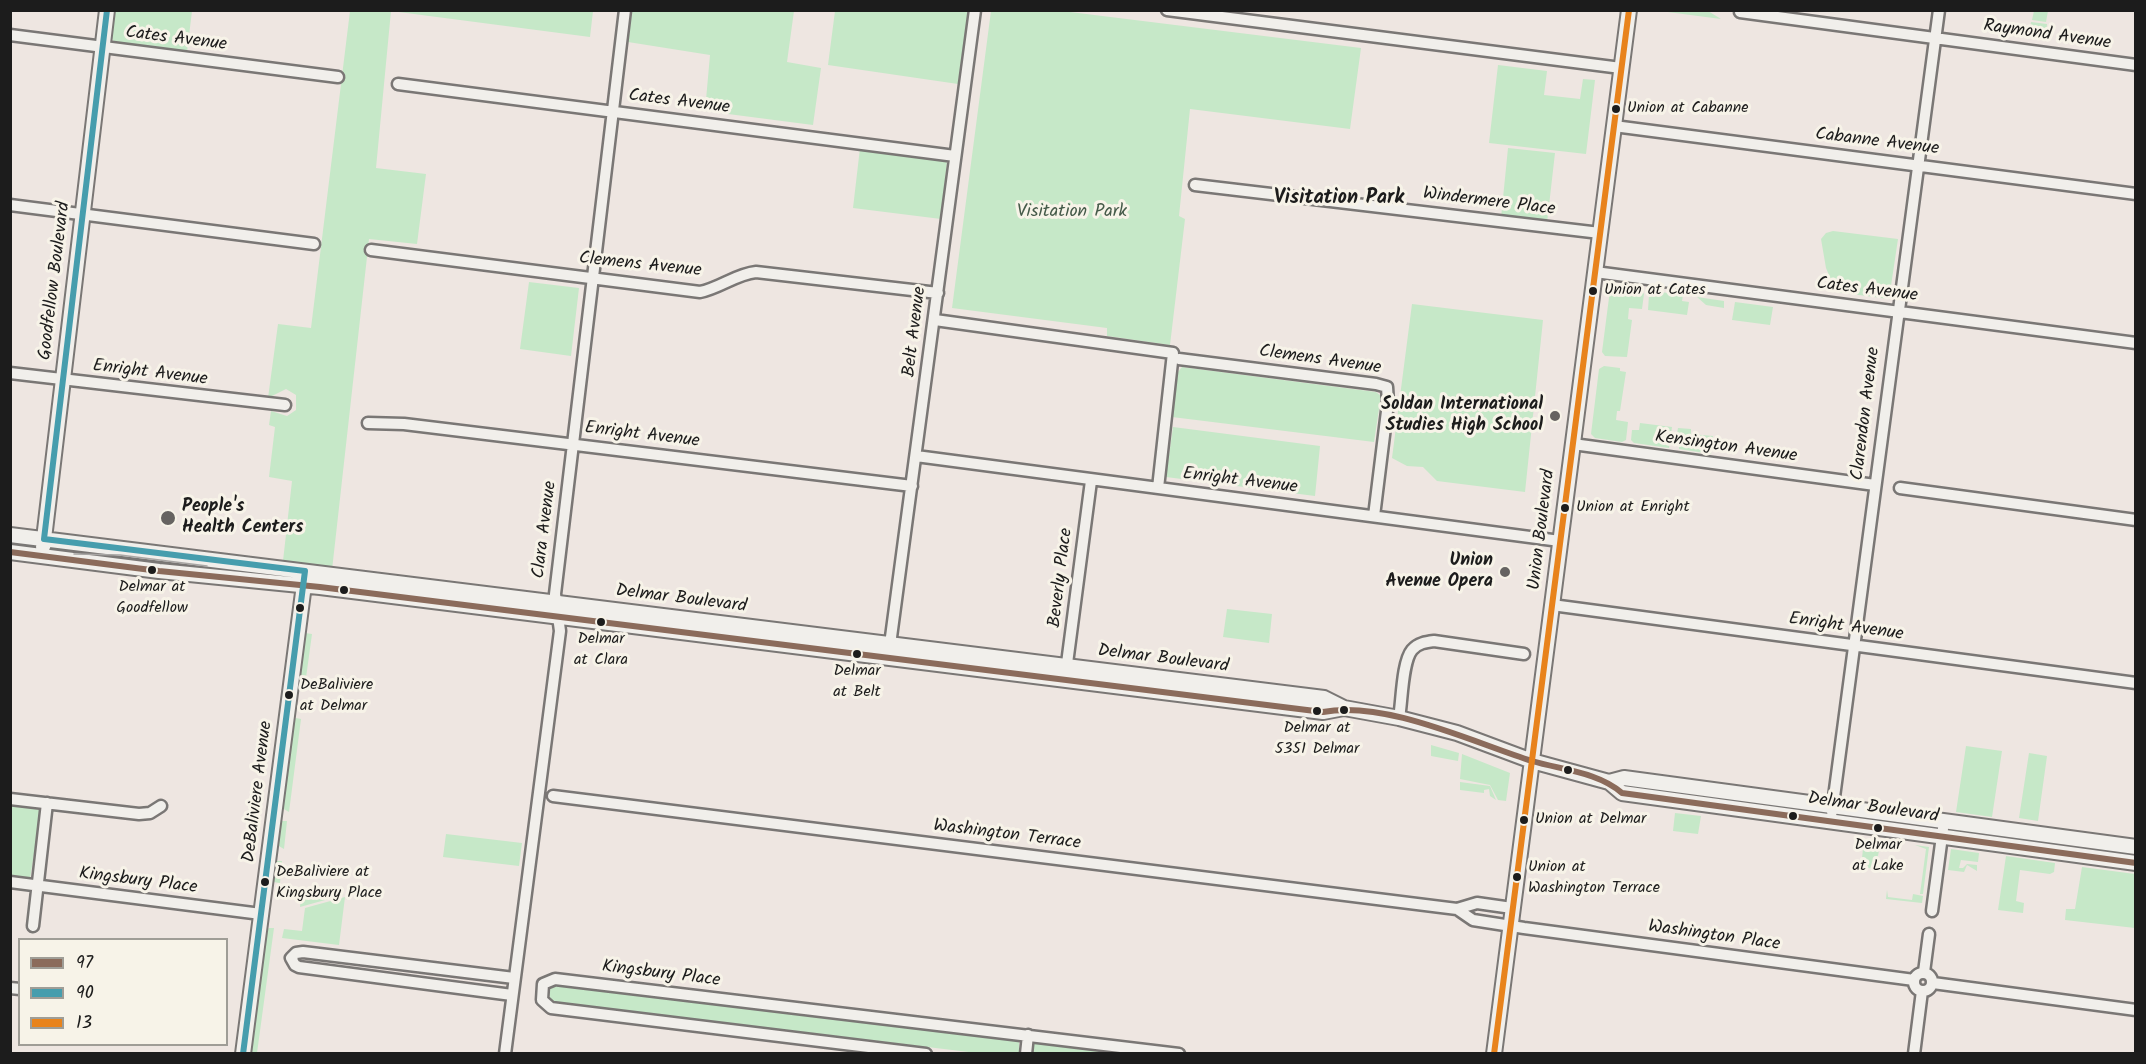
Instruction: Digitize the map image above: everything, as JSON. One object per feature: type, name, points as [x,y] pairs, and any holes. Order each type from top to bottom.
[{"type":"main road","name":"Goodfellow Boulevard","points":[[42,555],[107,10]]},
{"type":"main road","name":"Union Boulevard","points":[[1494,1053],[1629,10]]},
{"type":"main road","name":"Delmar Boulevard","points":[[10,535],[558,618],[889,658],[1066,674]]},
{"type":"main road","name":"Delmar Boulevard","points":[[10,552],[159,571],[304,578],[488,594],[890,644],[1066,674],[1323,712],[1344,708],[1400,718],[1457,733],[1532,761],[1610,782],[1622,793],[2136,862]]},
{"type":"main road","name":"DeBaliviere Avenue","points":[[243,1053],[304,578]]},
{"type":"main road","points":[[486,608],[488,594]]},
{"type":"main road","name":"Delmar Boulevard","points":[[1610,782],[1624,778],[2136,847]]},
{"type":"street","name":"Clara Avenue","points":[[505,1053],[560,631],[555,594],[625,10]]},
{"type":"street","name":"Belt Avenue","points":[[889,658],[975,10]]},
{"type":"street","points":[[1167,10],[1621,68]]},
{"type":"street","name":"Clarendon Avenue","points":[[1831,822],[1897,311],[1939,10]]},
{"type":"street","name":"Raymond Avenue","points":[[1740,12],[2136,65]]},
{"type":"street","name":"Cates Avenue","points":[[10,35],[338,77]]},
{"type":"street","name":"Cates Avenue","points":[[398,84],[955,156]]},
{"type":"street","name":"Cabanne Avenue","points":[[1614,126],[2136,194]]},
{"type":"street","name":"Windermere Place","points":[[1195,185],[1600,233]]},
{"type":"street","points":[[10,205],[314,243]]},
{"type":"street","name":"Clemens Avenue","points":[[371,250],[700,292],[712,289],[745,273],[756,272],[938,293]]},
{"type":"street","name":"Cates Avenue","points":[[1595,272],[2136,343]]},
{"type":"street","points":[[935,320],[1176,356],[1158,488]]},
{"type":"street","name":"Clemens Avenue","points":[[1176,356],[1387,387],[1388,403],[1374,516]]},
{"type":"street","name":"Enright Avenue","points":[[10,374],[285,405]]},
{"type":"street","name":"Enright Avenue","points":[[368,423],[404,424],[912,486]]},
{"type":"street","name":"Kensington Avenue","points":[[1572,444],[1875,485]]},
{"type":"street","name":"Enright Avenue","points":[[916,456],[1091,481],[1560,541]]},
{"type":"street","name":"Beverly Place","points":[[1066,674],[1091,481]]},
{"type":"street","points":[[1900,489],[2136,520]]},
{"type":"street","name":"Enright Avenue","points":[[1552,605],[2136,683]]},
{"type":"street","points":[[1400,718],[1407,661],[1412,650],[1422,643],[1434,641],[1524,654]]},
{"type":"street","name":"Washington Terrace","points":[[553,796],[1457,909]]},
{"type":"street","points":[[10,799],[139,814],[150,813],[161,806]]},
{"type":"street","points":[[33,926],[47,803]]},
{"type":"street","points":[[1932,911],[1944,821]]},
{"type":"street","name":"Kingsbury Place","points":[[10,882],[261,914]]},
{"type":"street","points":[[1457,909],[1477,903],[1512,908]]},
{"type":"street","name":"Washington Place","points":[[1457,909],[1473,920],[1510,926],[1914,980]]},
{"type":"street","points":[[1924,972],[1929,934]]},
{"type":"street","points":[[512,995],[299,967],[291,958],[303,951],[514,978]]},
{"type":"street","points":[[1924,972],[1932,977],[1933,983],[1928,990],[1922,991],[1917,988],[1914,980],[1918,973],[1924,972]]},
{"type":"street","name":"Kingsbury Place","points":[[926,1053],[551,1008],[542,1000],[543,984],[555,979],[1179,1053]]},
{"type":"street","points":[[1933,983],[2136,1010]]},
{"type":"street","points":[[1914,1053],[1922,991]]},
{"type":"street","points":[[1026,1053],[1028,1035]]},
{"type":"green space","points":[[113,11],[192,11],[187,52],[114,42],[110,35]]},
{"type":"green space","points":[[350,11],[391,11],[376,168],[426,174],[417,244],[369,239],[332,570],[277,560],[283,561],[292,481],[269,477],[275,427],[269,425],[271,411],[287,416],[296,410],[296,395],[286,389],[268,398],[278,324],[311,328]]},
{"type":"green space","points":[[391,11],[593,11],[590,37]]},
{"type":"green space","points":[[632,11],[794,11],[787,62],[821,68],[813,125],[705,111],[710,55],[628,42]]},
{"type":"green space","points":[[835,11],[968,11],[958,84],[828,65]]},
{"type":"green space","name":"Visitation Park","points":[[991,11],[1062,11],[1361,48],[1350,129],[1190,109],[1179,216],[1185,219],[1170,345],[1107,336],[1107,328],[952,308]]},
{"type":"green space","points":[[1660,11],[1708,11],[1721,19]]},
{"type":"green space","points":[[2034,11],[2048,11],[2046,22],[2032,20]]},
{"type":"green space","points":[[2031,22],[2047,24],[2046,37],[2029,35]]},
{"type":"green space","points":[[1498,65],[1547,71],[1544,95],[1580,99],[1583,79],[1595,80],[1586,154],[1489,143]]},
{"type":"green space","points":[[860,148],[947,161],[941,219],[853,208]]},
{"type":"green space","points":[[1508,148],[1555,153],[1547,223],[1501,218]]},
{"type":"green space","points":[[1833,231],[1898,239],[1889,299],[1836,292],[1826,268],[1821,239],[1826,233]]},
{"type":"green space","points":[[529,282],[579,288],[571,356],[520,349]]},
{"type":"green space","points":[[1615,286],[1640,289],[1644,294],[1642,309],[1629,308],[1628,319],[1632,320],[1627,357],[1605,356],[1602,352],[1610,290]]},
{"type":"green space","points":[[1653,291],[1683,295],[1682,301],[1689,302],[1687,315],[1648,310],[1649,295]]},
{"type":"green space","points":[[1697,297],[1724,301],[1724,308],[1706,305]]},
{"type":"green space","points":[[1735,302],[1773,307],[1770,325],[1732,320]]},
{"type":"green space","points":[[1412,304],[1543,320],[1525,492],[1437,481],[1423,467],[1407,466],[1392,458]]},
{"type":"green space","points":[[1604,366],[1620,368],[1620,371],[1626,372],[1620,411],[1617,411],[1616,420],[1628,422],[1626,440],[1622,442],[1595,438],[1591,434],[1599,369]]},
{"type":"green space","points":[[1182,367],[1376,392],[1381,396],[1374,442],[1172,417],[1178,372]]},
{"type":"green space","points":[[1640,423],[1672,427],[1669,448],[1634,443],[1631,440],[1632,430],[1639,430]]},
{"type":"green space","points":[[1173,427],[1320,446],[1315,496],[1166,477]]},
{"type":"green space","points":[[1678,428],[1691,429],[1691,434],[1713,436],[1711,454],[1679,449],[1679,445],[1675,445]]},
{"type":"green space","points":[[1227,609],[1272,614],[1269,643],[1223,637]]},
{"type":"green space","points":[[305,633],[312,634],[305,685],[299,684],[298,680]]},
{"type":"green space","points":[[296,718],[301,719],[289,812],[282,808],[293,721]]},
{"type":"green space","points":[[1431,745],[1459,753],[1458,761],[1431,756]]},
{"type":"green space","points":[[1966,746],[2002,751],[1992,817],[1956,812]]},
{"type":"green space","points":[[2029,753],[2047,756],[2038,821],[2019,818]]},
{"type":"green space","points":[[1462,754],[1510,773],[1506,801],[1498,800],[1490,785],[1460,779]]},
{"type":"green space","points":[[1460,782],[1490,786],[1496,800],[1490,796],[1489,789],[1484,790],[1484,793],[1460,790]]},
{"type":"green space","points":[[1740,799],[1815,809],[1815,814],[1740,804]]},
{"type":"green space","points":[[11,802],[40,807],[41,810],[30,879],[11,877]]},
{"type":"green space","points":[[1675,813],[1701,816],[1698,834],[1673,831]]},
{"type":"green space","points":[[281,821],[287,821],[284,849],[277,845]]},
{"type":"green space","points":[[1966,829],[2051,841],[2050,845],[1965,834]]},
{"type":"green space","points":[[446,834],[522,843],[519,866],[443,857]]},
{"type":"green space","points":[[1878,840],[1903,843],[1881,842],[1875,869],[1861,867],[1863,849],[1877,850]]},
{"type":"green space","points":[[1915,845],[1929,847],[1923,894],[1920,894],[1926,849]]},
{"type":"green space","points":[[1951,849],[1979,853],[1978,862],[1961,860],[1959,868],[1967,864],[1977,865],[1977,871],[1967,865],[1964,872],[1948,870]]},
{"type":"green space","points":[[2006,856],[2055,863],[2054,872],[2050,874],[2020,870],[2016,901],[2024,903],[2023,913],[1998,910]]},
{"type":"green space","points":[[276,861],[282,861],[280,883],[273,882]]},
{"type":"green space","points":[[2082,867],[2135,874],[2135,928],[2065,920],[2066,909],[2075,909]]},
{"type":"green space","points":[[302,888],[343,893],[343,895],[300,907]]},
{"type":"green space","points":[[1887,890],[1888,897],[1912,900],[1913,894],[1923,896],[1922,903],[1886,899]]},
{"type":"green space","points":[[345,897],[339,945],[282,938],[284,929],[302,931],[305,908]]},
{"type":"green space","points":[[274,928],[257,1053],[249,1054],[266,930]]},
{"type":"green space","points":[[555,983],[1014,1039],[1019,1041],[1019,1053],[977,1053],[555,1002],[550,998],[549,991]]},
{"type":"green space","points":[[1038,1041],[1137,1054],[1032,1054],[1034,1043]]},
{"type":"tram line","points":[[74,554],[120,555],[207,566]]},
{"type":"transit line","name":"90","points":[[107,10],[44,539],[305,571],[243,1054]]},
{"type":"transit line","name":"13","points":[[1494,1054],[1629,10]]},
{"type":"transit line","name":"97","points":[[10,552],[159,571],[320,587],[1323,712],[1347,710],[1373,712],[1401,717],[1532,761],[1579,772],[1602,780],[1622,793],[2136,863]]},
{"type":"place","name":"Union at Cabanne","points":[[1616,109]]},
{"type":"place","name":"Union at Cates","points":[[1593,291]]},
{"type":"place","name":"Soldan International Studies High School","points":[[1555,416]]},
{"type":"place","name":"Union at Enright","points":[[1565,508]]},
{"type":"place","name":"People's Health Centers","points":[[168,518]]},
{"type":"place","name":"Delmar at Goodfellow","points":[[152,570]]},
{"type":"place","name":"Union Avenue Opera","points":[[1505,572]]},
{"type":"place","name":"Delmar at Clara","points":[[601,622]]},
{"type":"place","name":"Delmar at Belt","points":[[857,654]]},
{"type":"place","name":"DeBaliviere at Delmar","points":[[289,695]]},
{"type":"place","name":"Delmar at 5351 Delmar","points":[[1317,711]]},
{"type":"place","name":"Union at Delmar","points":[[1524,820]]},
{"type":"place","name":"Delmar at Lake","points":[[1878,828]]},
{"type":"place","name":"Union at Washington Terrace","points":[[1517,877]]},
{"type":"place","name":"DeBaliviere at Kingsbury Place","points":[[265,882]]},
{"type":"district","name":"Visitation Park","points":[[1339,200]]}]
